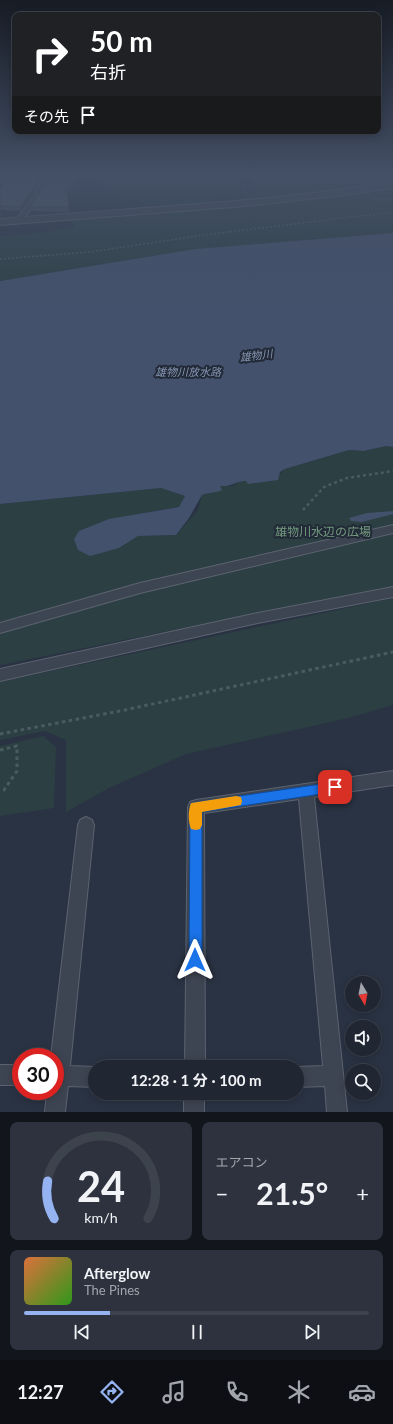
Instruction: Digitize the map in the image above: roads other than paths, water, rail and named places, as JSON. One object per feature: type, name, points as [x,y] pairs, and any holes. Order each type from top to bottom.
[{"type":"street","points":[[0,628],[140,588],[393,529]]},
{"type":"street","points":[[0,675],[253,619],[393,592]]},
{"type":"street","points":[[195,1060],[196,807],[393,778]]},
{"type":"street","points":[[306,792],[334,1076],[336,1112]]},
{"type":"street","points":[[60,1048],[86,825]]},
{"type":"street","points":[[0,1075],[12,1075]]},
{"type":"street","points":[[64,1076],[88,1076]]},
{"type":"street","points":[[304,1077],[334,1076]]},
{"type":"street","points":[[55,1112],[56,1100]]},
{"type":"street","points":[[194,1100],[194,1112]]},
{"type":"water","name":"雄物川放水路","points":[[393,233],[393,447],[386,446],[364,451],[349,450],[285,469],[280,472],[278,480],[248,484],[246,481],[242,481],[228,486],[220,486],[222,490],[218,492],[202,495],[189,518],[176,535],[138,536],[119,548],[90,556],[78,550],[74,539],[79,531],[109,519],[179,507],[185,496],[161,488],[0,504],[0,281],[195,249]]},
{"type":"water","points":[[393,511],[393,514],[362,522],[351,521],[349,518],[367,513]]},
{"type":"water label","name":"雄物川","points":[[256,355]]},
{"type":"park label","name":"雄物川水辺の広場","points":[[323,531]]}]
